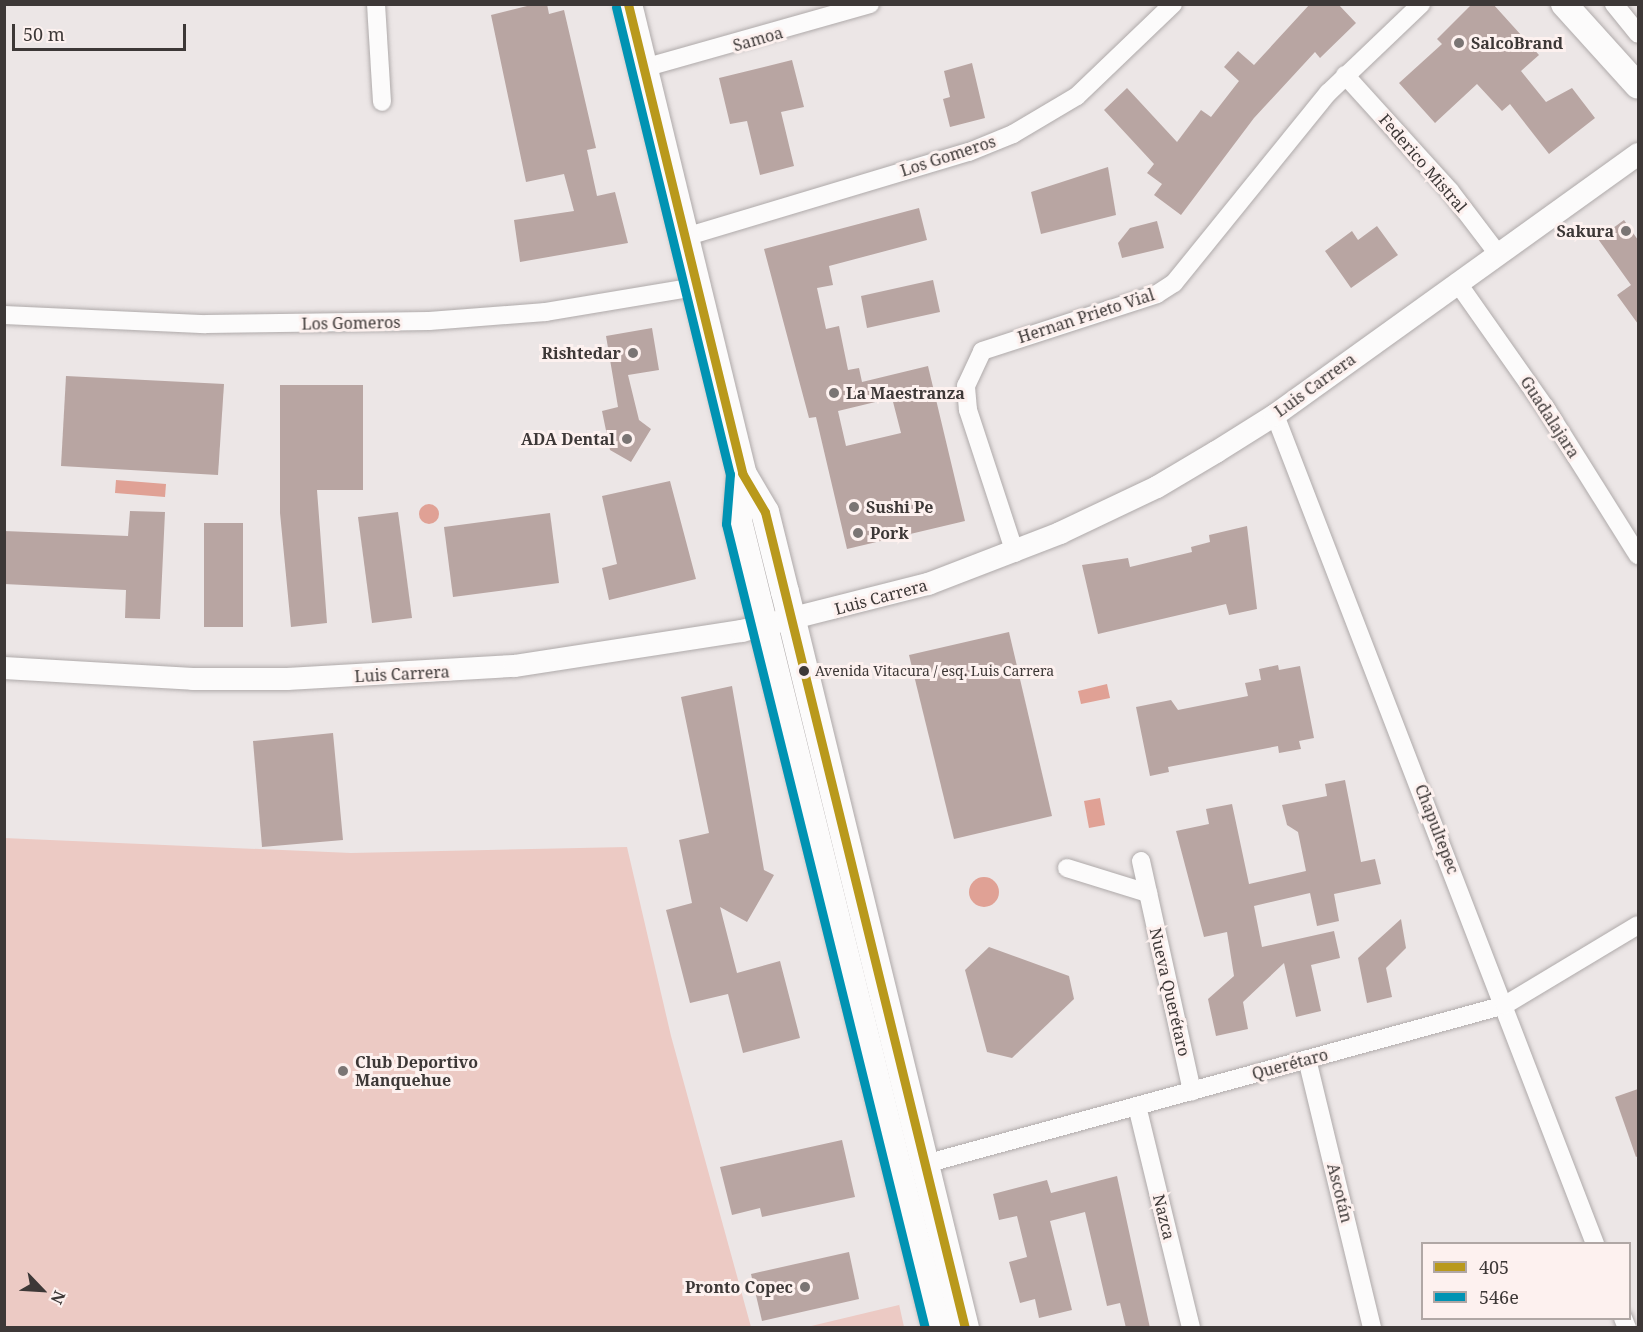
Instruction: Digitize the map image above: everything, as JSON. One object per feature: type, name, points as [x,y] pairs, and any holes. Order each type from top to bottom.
[{"type":"main road","points":[[628,4],[742,473],[765,512],[965,1328]]},
{"type":"main road","points":[[1564,4],[1638,85]]},
{"type":"main road","points":[[742,473],[738,521],[937,1328]]},
{"type":"street","points":[[376,4],[382,102]]},
{"type":"street","name":"Samoa","points":[[644,68],[870,4]]},
{"type":"street","name":"Los Gomeros","points":[[685,237],[969,152],[1013,134],[1077,96],[1173,4]]},
{"type":"street","name":"Hernan Prieto Vial","points":[[1016,553],[968,410],[972,366],[982,351],[1157,294],[1174,283],[1345,75],[1421,4]]},
{"type":"street","points":[[1614,4],[1638,34]]},
{"type":"street","name":"Federico Mistral","points":[[1345,75],[1450,191],[1498,254]]},
{"type":"street","name":"Luis Carrera","points":[[4,668],[193,679],[365,676],[515,666],[763,627],[917,587],[1016,553],[1157,487],[1275,415],[1638,154]]},
{"type":"street","name":"Guadalajara","points":[[1457,282],[1545,407],[1638,555]]},
{"type":"street","name":"Los Gomeros","points":[[4,315],[206,324],[429,321],[546,312],[696,287]]},
{"type":"street","name":"Chapultepec","points":[[1275,415],[1594,1242]]},
{"type":"street","name":"Nueva Querétaro","points":[[1141,861],[1192,1091]]},
{"type":"street","points":[[1067,868],[1148,893]]},
{"type":"street","name":"Querétaro","points":[[925,1164],[1504,1005],[1638,925]]},
{"type":"street","name":"Ascotán","points":[[1307,1059],[1372,1328]]},
{"type":"street","name":"Nazca","points":[[1137,1106],[1191,1328]]},
{"type":"shaded area","points":[[116,480],[166,484],[165,497],[115,493]]},
{"type":"shaded area","points":[[429,504],[436,507],[439,514],[436,521],[429,524],[422,521],[419,514],[422,507]]},
{"type":"shaded area","points":[[1107,684],[1110,698],[1081,704],[1078,691]]},
{"type":"shaded area","points":[[1100,798],[1105,825],[1089,828],[1084,801]]},
{"type":"shaded area","name":"Club Deportivo Manquehue","points":[[4,838],[351,853],[627,847],[671,1036],[751,1327],[5,1327]]},
{"type":"shaded area","points":[[984,877],[995,881],[999,892],[995,903],[984,907],[973,903],[969,892],[973,881]]},
{"type":"shaded area","points":[[899,1305],[904,1327],[807,1327]]},
{"type":"building","points":[[535,4],[547,4],[549,14],[564,10],[596,148],[587,150],[597,196],[615,192],[628,243],[520,262],[514,220],[574,211],[564,174],[526,182],[491,15]]},
{"type":"building","points":[[1310,4],[1338,4],[1356,23],[1320,58],[1315,52],[1254,118],[1181,215],[1154,195],[1162,184],[1147,173],[1154,164],[1104,110],[1127,88],[1177,142],[1201,110],[1211,117],[1239,81],[1224,67],[1238,51],[1254,65]]},
{"type":"building","points":[[1472,4],[1493,4],[1539,55],[1521,71],[1546,102],[1572,88],[1595,118],[1549,154],[1510,104],[1502,111],[1477,84],[1435,123],[1399,83],[1442,44],[1437,39]]},
{"type":"building","points":[[792,60],[804,107],[781,112],[794,166],[760,175],[747,121],[730,124],[719,78]]},
{"type":"building","points":[[972,63],[985,118],[950,127],[943,99],[950,97],[944,71]]},
{"type":"building","points":[[1108,167],[1116,215],[1041,234],[1031,192]]},
{"type":"building","points":[[919,208],[927,240],[829,266],[833,285],[817,288],[826,329],[839,326],[848,370],[859,368],[862,382],[928,366],[965,521],[847,549],[816,417],[809,418],[764,249]],"holes":[[[892,398],[901,433],[846,446],[838,411]]]},
{"type":"building","points":[[1624,220],[1638,240],[1638,324],[1617,295],[1631,285],[1598,239]]},
{"type":"building","points":[[1157,221],[1164,248],[1122,258],[1118,243],[1130,228]]},
{"type":"building","points":[[1377,226],[1398,255],[1351,288],[1325,251],[1352,231],[1358,240]]},
{"type":"building","points":[[933,280],[940,312],[867,328],[861,296]]},
{"type":"building","points":[[652,328],[659,370],[628,375],[639,420],[651,429],[631,462],[610,450],[602,411],[618,407],[606,336]]},
{"type":"building","points":[[66,376],[224,384],[218,475],[61,466]]},
{"type":"building","points":[[280,385],[363,385],[363,490],[317,490],[327,623],[291,627],[280,513]]},
{"type":"building","points":[[670,481],[696,579],[609,600],[602,568],[617,564],[602,496]]},
{"type":"building","points":[[130,511],[165,512],[160,619],[125,618],[126,590],[4,584],[4,531],[128,536]]},
{"type":"building","points":[[398,512],[412,618],[372,623],[358,517]]},
{"type":"building","points":[[550,513],[559,583],[453,597],[444,527]]},
{"type":"building","points":[[204,523],[243,523],[243,627],[204,627]]},
{"type":"building","points":[[1247,526],[1257,609],[1229,615],[1226,604],[1098,634],[1082,565],[1128,558],[1130,567],[1192,552],[1191,547],[1210,542],[1209,535]]},
{"type":"building","points":[[1009,632],[1052,816],[954,839],[909,655]]},
{"type":"building","points":[[1278,665],[1279,670],[1300,666],[1314,738],[1299,741],[1301,749],[1279,753],[1278,746],[1168,767],[1169,772],[1150,776],[1136,707],[1171,700],[1178,710],[1248,696],[1245,683],[1261,680],[1259,669]]},
{"type":"building","points":[[732,686],[764,870],[774,875],[747,922],[720,907],[737,973],[780,961],[800,1038],[743,1053],[728,994],[690,1003],[666,910],[692,903],[679,840],[709,833],[681,697]]},
{"type":"building","points":[[333,733],[343,840],[262,847],[253,741]]},
{"type":"building","points":[[1345,780],[1361,862],[1375,859],[1381,884],[1334,894],[1339,921],[1317,926],[1310,893],[1254,906],[1262,947],[1334,931],[1340,958],[1311,965],[1321,1011],[1296,1017],[1284,963],[1243,1002],[1248,1029],[1216,1036],[1208,999],[1234,976],[1227,932],[1204,937],[1176,831],[1209,824],[1206,809],[1232,804],[1249,884],[1306,871],[1298,832],[1287,825],[1282,805],[1327,796],[1325,784]]},
{"type":"building","points":[[1401,919],[1406,948],[1386,968],[1392,997],[1367,1003],[1358,958]]},
{"type":"building","points":[[989,947],[1069,976],[1074,999],[1012,1058],[987,1052],[965,970]]},
{"type":"building","points":[[1638,1089],[1638,1156],[1636,1157],[1615,1097]]},
{"type":"building","points":[[842,1140],[855,1197],[762,1217],[760,1208],[732,1215],[720,1167]]},
{"type":"building","points":[[1117,1176],[1150,1328],[1126,1328],[1120,1303],[1107,1306],[1085,1212],[1050,1221],[1072,1310],[1039,1318],[1035,1299],[1020,1303],[1009,1262],[1027,1257],[1017,1216],[999,1220],[993,1194],[1047,1180],[1051,1193]]},
{"type":"building","name":"Pronto Copec","points":[[849,1252],[859,1299],[762,1321],[751,1274]]},
{"type":"transit line","name":"405","points":[[628,4],[742,473],[765,512],[965,1328]]},
{"type":"transit line","name":"546e","points":[[616,7],[730,474],[726,524],[925,1328]]},
{"type":"place","name":"SalcoBrand","points":[[1459,43]]},
{"type":"place","name":"Sakura","points":[[1626,231]]},
{"type":"place","name":"Rishtedar","points":[[633,353]]},
{"type":"place","name":"La Maestranza","points":[[834,393]]},
{"type":"place","name":"ADA Dental","points":[[627,439]]},
{"type":"place","name":"Sushi Pe","points":[[854,507]]},
{"type":"place","name":"Pork","points":[[858,533]]},
{"type":"place","name":"Avenida Vitacura / esq. Luis Carrera","points":[[804,671]]},
{"type":"place","name":"Club Deportivo Manquehue","points":[[343,1071]]},
{"type":"place","name":"Pronto Copec","points":[[805,1287]]}]
